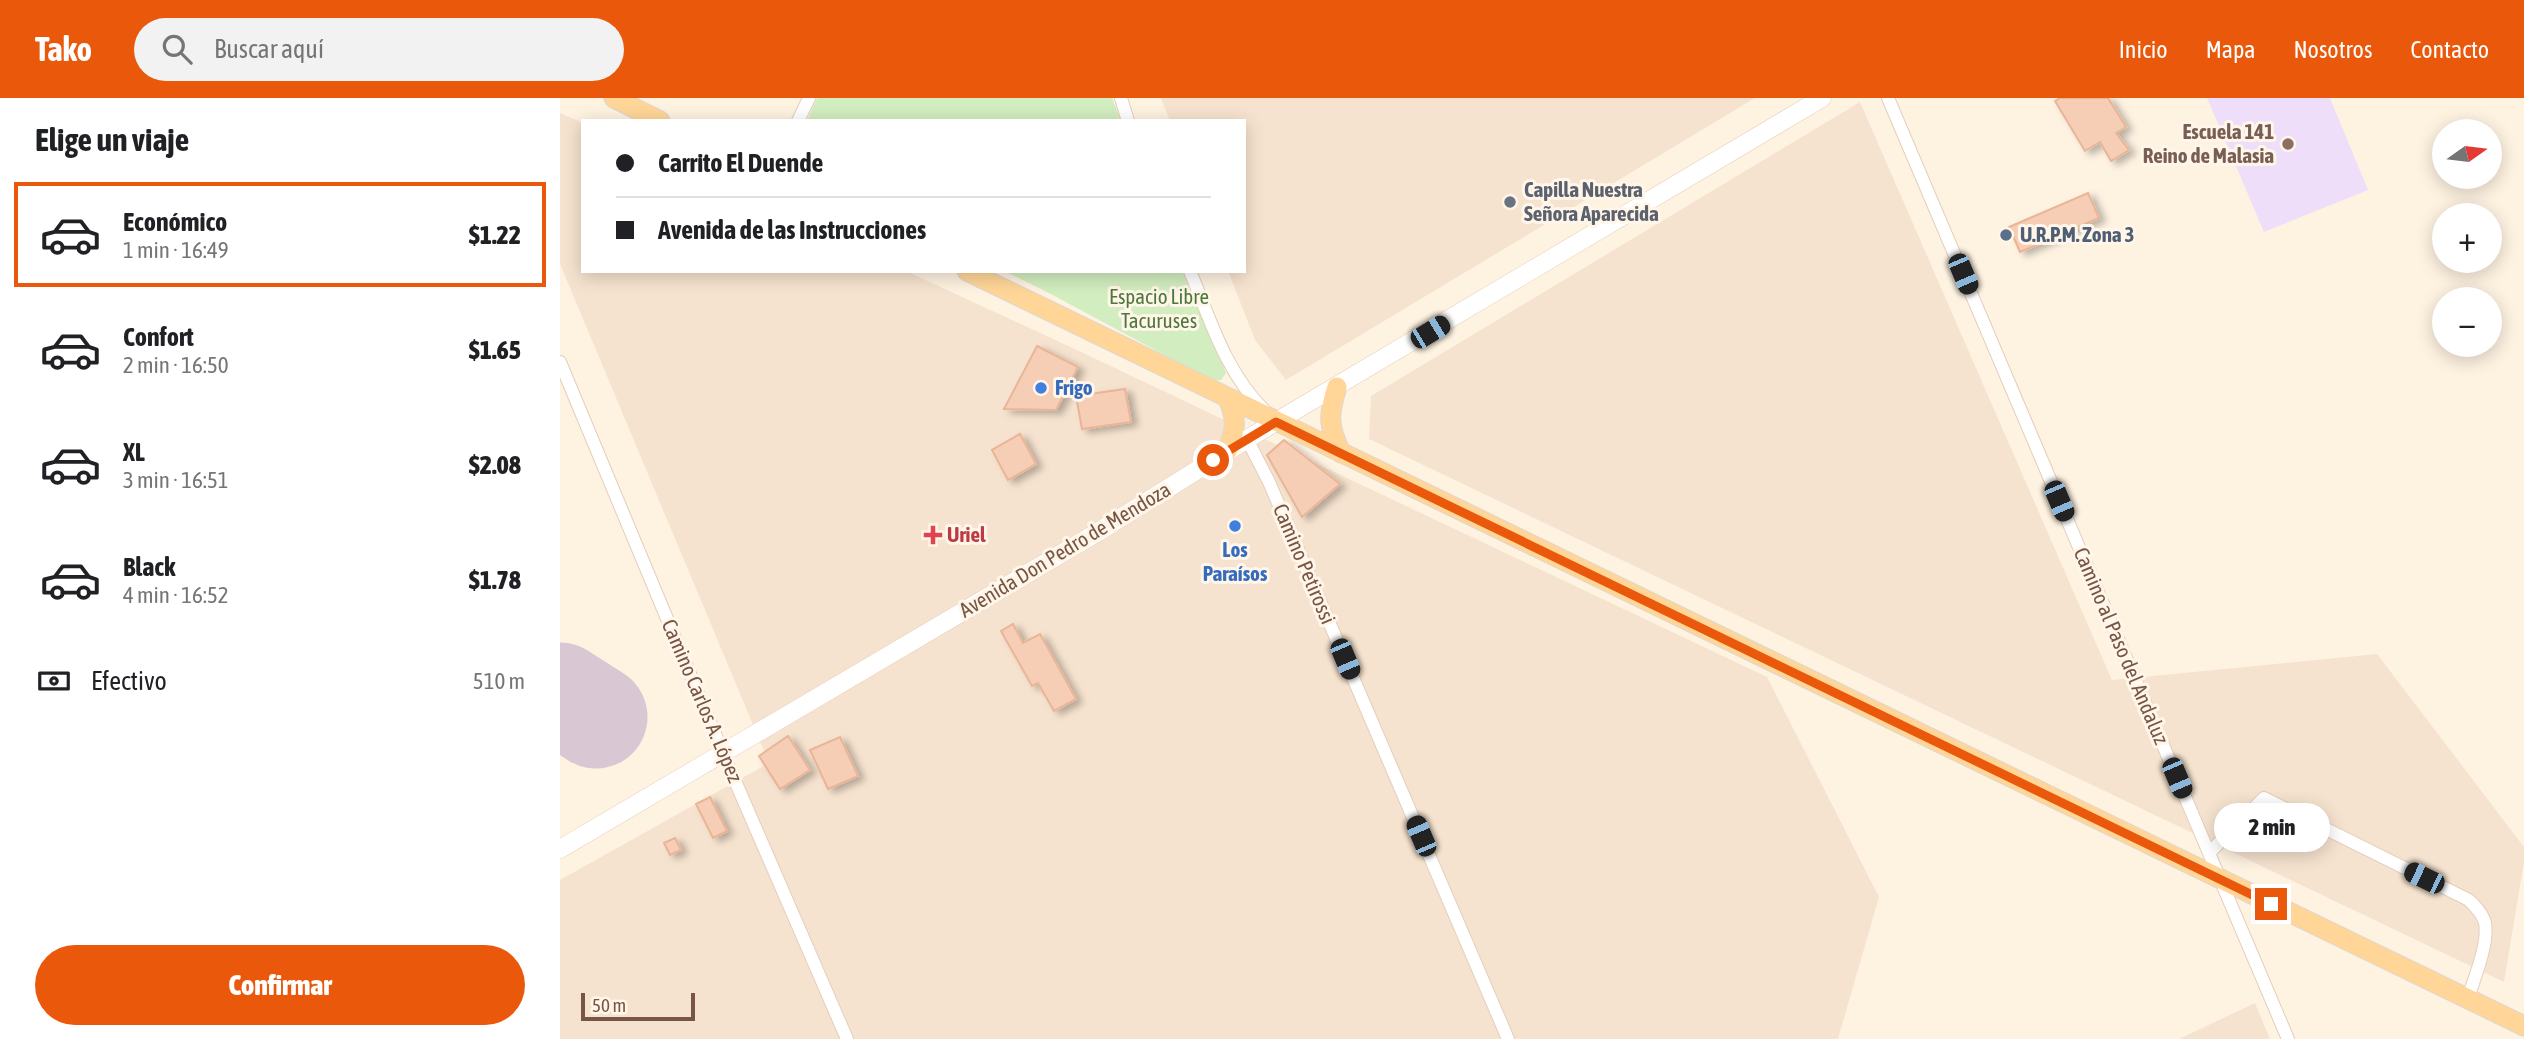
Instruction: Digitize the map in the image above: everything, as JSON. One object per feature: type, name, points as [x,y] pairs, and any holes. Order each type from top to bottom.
[{"type":"main road","points":[[614,98],[656,119]]},
{"type":"main road","name":"Avenida Don Pedro de Mendoza","points":[[560,849],[1098,532],[1247,439],[1822,98]]},
{"type":"main road","points":[[971,273],[2524,1026]]},
{"type":"main road","points":[[1337,387],[1330,417],[1332,434],[1341,453]]},
{"type":"main road","points":[[1227,451],[1234,435],[1235,421],[1228,399]]},
{"type":"street","points":[[799,119],[809,98]]},
{"type":"street","points":[[1121,98],[1127,119]]},
{"type":"street","name":"Camino al Paso del Andaluz","points":[[1888,98],[2288,1039]]},
{"type":"street","points":[[1191,273],[1224,354],[1240,382],[1276,422]]},
{"type":"street","name":"Camino Carlos A. López","points":[[560,362],[723,753],[847,1039]]},
{"type":"street","name":"Camino Petirossi","points":[[1247,439],[1265,473],[1508,1039]]},
{"type":"street","points":[[2209,853],[2264,799],[2469,900],[2478,909],[2485,923],[2481,952],[2468,998]]},
{"type":"shaded area","points":[[1161,98],[1755,98],[1286,380],[1255,340],[1229,273],[1246,273],[1246,119],[1169,119]]},
{"type":"shaded area","name":"Escuela 141 Reino de Malasia","points":[[2207,98],[2330,98],[2368,190],[2264,232]]},
{"type":"shaded area","points":[[1860,102],[2112,680],[2377,654],[2524,847],[2524,862],[2504,982],[1369,439],[1371,396]]},
{"type":"shaded area","points":[[560,113],[581,122],[581,273],[910,273],[1767,677],[1879,897],[1838,1039],[560,1039],[560,880],[769,763],[560,264]]},
{"type":"shaded area","points":[[2255,1003],[2270,1039],[2179,1039]]},
{"type":"green space","points":[[817,98],[1112,98],[1120,119],[808,119]]},
{"type":"green space","name":"Espacio Libre Tacuruses","points":[[1008,273],[1184,273],[1226,373],[1221,380],[1213,381]]},
{"type":"building","points":[[2060,98],[2108,98],[2126,127],[2116,133],[2129,150],[2111,161],[2100,142],[2085,151],[2055,101]]},
{"type":"building","points":[[2088,193],[2099,218],[2020,252],[2009,227]]},
{"type":"building","name":"Frigo","points":[[1037,346],[1078,367],[1056,410],[1004,409]]},
{"type":"building","points":[[1125,389],[1131,422],[1082,429],[1076,396]]},
{"type":"building","points":[[1020,434],[1036,464],[1008,480],[992,450]]},
{"type":"building","points":[[1284,440],[1340,484],[1302,517],[1267,455]]},
{"type":"building","points":[[1013,624],[1023,643],[1040,634],[1076,699],[1054,711],[1038,683],[1032,686],[1001,631]]},
{"type":"building","points":[[788,736],[810,770],[780,789],[759,756]]},
{"type":"building","points":[[840,737],[858,776],[828,789],[810,750]]},
{"type":"building","points":[[710,797],[727,831],[713,838],[696,804]]},
{"type":"building","points":[[675,838],[681,850],[670,855],[664,843]]},
{"type":"runway","points":[[560,694],[596,717]]},
{"type":"place","name":"Escuela 141 Reino de Malasia","points":[[2288,144]]},
{"type":"place","name":"Capilla Nuestra Señora Aparecida","points":[[1510,202]]},
{"type":"place","name":"U.R.P.M. Zona 3","points":[[2006,235]]},
{"type":"place","name":"Frigo","points":[[1041,388]]},
{"type":"place","name":"Los Paraísos","points":[[1235,526]]},
{"type":"place","name":"Uriel","points":[[933,535]]},
{"type":"route","points":[[1213,460],[1276,422],[2271,904]]}]
